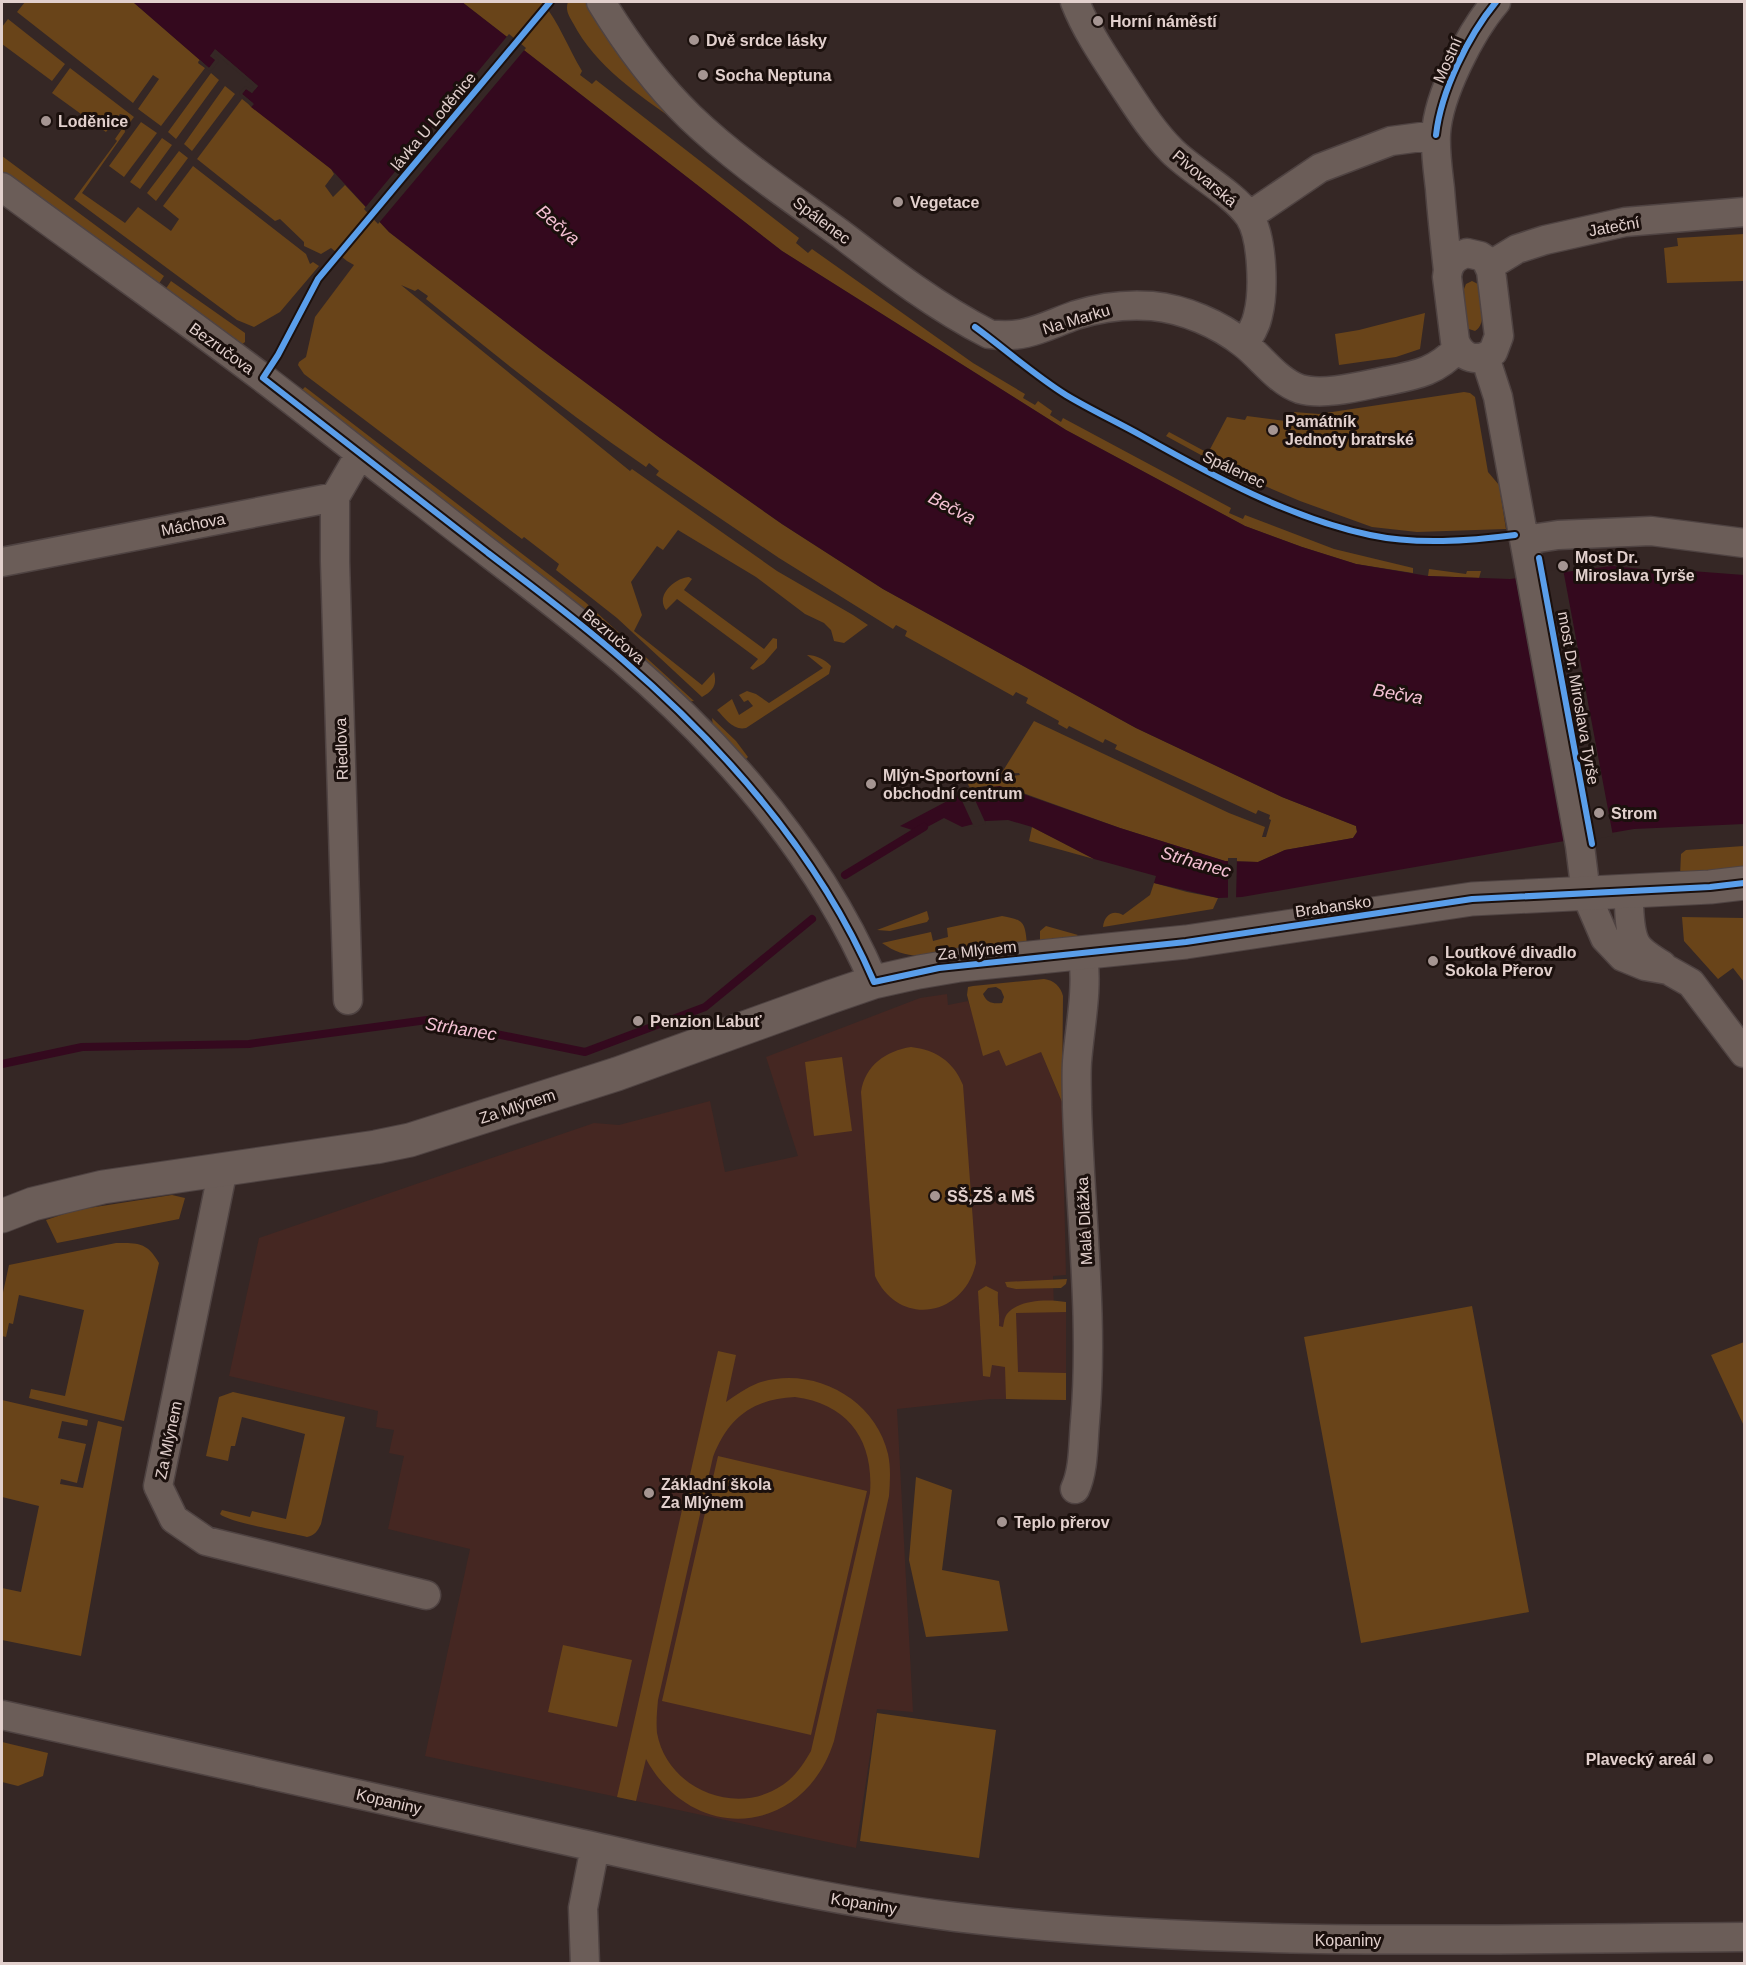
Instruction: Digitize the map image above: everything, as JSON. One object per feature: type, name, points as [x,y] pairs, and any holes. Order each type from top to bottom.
[{"type":"street","name":"Spálenec","points":[[601,2],[637,57],[665,91],[725,148],[910,286],[975,327]]},
{"type":"street","name":"Pivovarská","points":[[1075,2],[1085,27],[1149,125],[1173,152],[1249,216],[1320,168],[1391,141],[1436,135]]},
{"type":"street","name":"Mostní","points":[[1458,348],[1455,341],[1436,135],[1441,110],[1455,72],[1473,36],[1496,2]]},
{"type":"street","name":"Bezručova","points":[[2,188],[263,378],[590,632],[658,690],[733,767],[795,845],[837,906],[858,945],[874,982]]},
{"type":"street","name":"Jateční","points":[[1489,266],[1517,249],[1545,240],[1624,222],[1744,212]]},
{"type":"street","points":[[1244,344],[1257,322],[1262,282],[1258,243],[1249,216]]},
{"type":"street","points":[[1448,271],[1454,258],[1467,253],[1480,256],[1489,266],[1499,336],[1493,352],[1480,359],[1467,357],[1458,348]]},
{"type":"street","name":"Na Marku","points":[[975,327],[988,334],[1027,334],[1101,309],[1148,306],[1166,308],[1197,318],[1222,330],[1244,344],[1284,380],[1299,388],[1320,392],[1421,373],[1440,365],[1458,348]]},
{"type":"street","points":[[1485,357],[1498,397],[1524,540],[1558,535],[1651,531],[1744,543]]},
{"type":"street","points":[[335,497],[360,454]]},
{"type":"street","name":"Máchova","points":[[2,562],[335,497]]},
{"type":"street","name":"Riedlova","points":[[335,497],[348,1000]]},
{"type":"street","name":"most Dr. Miroslava Tyrše","points":[[1524,540],[1581,850],[1586,894]]},
{"type":"street","name":"Brabansko","points":[[1083,953],[1186,942],[1472,899],[1628,892],[1744,883]]},
{"type":"street","points":[[1628,892],[1632,932],[1636,944],[1668,970],[1695,987],[1744,1053]]},
{"type":"street","points":[[1586,894],[1605,938],[1618,952],[1637,964],[1668,970]]},
{"type":"street","name":"Za Mlýnem","points":[[2,1216],[33,1204],[103,1187],[376,1148],[410,1140],[617,1074],[874,982],[939,968],[1083,953]]},
{"type":"street","name":"Malá Dlážka","points":[[1075,1489],[1078,1482],[1083,1440],[1089,1343],[1077,1108],[1077,1065],[1086,979],[1083,953]]},
{"type":"street","name":"Za Mlýnem","points":[[223,1170],[158,1486],[174,1519],[206,1541],[426,1595]]},
{"type":"street","name":"Kopaniny","points":[[2,1715],[766,1884],[954,1917],[1064,1928],[1201,1937],[1329,1940],[1744,1937]]},
{"type":"street","points":[[585,1964],[583,1908],[595,1847]]},
{"type":"shaded area","points":[[25,2],[133,2],[200,60],[198,63],[205,68],[161,126],[138,109],[159,79],[153,75],[133,103],[17,12]]},
{"type":"shaded area","points":[[462,2],[542,2],[582,71],[580,75],[592,84],[596,80],[799,238],[796,243],[808,253],[812,249],[973,363],[1025,394],[1023,398],[1035,405],[1038,401],[1052,411],[1050,415],[1061,422],[1063,418],[1231,508],[1229,513],[1243,519],[1245,515],[1334,549],[1413,568],[1413,573],[1356,564],[1245,526],[1066,430],[782,251]]},
{"type":"shaded area","points":[[568,2],[586,2],[616,50],[677,122],[619,78],[593,53],[570,18],[567,10]]},
{"type":"shaded area","points":[[8,19],[65,64],[52,81],[2,44],[2,27]]},
{"type":"shaded area","points":[[70,68],[134,117],[128,125],[128,116],[120,114],[106,132],[52,93]]},
{"type":"shaded area","points":[[211,73],[219,80],[176,139],[168,132]]},
{"type":"shaded area","points":[[225,86],[235,94],[192,151],[184,144]]},
{"type":"shaded area","points":[[242,99],[331,169],[334,174],[325,186],[333,197],[345,185],[389,232],[660,438],[782,524],[883,589],[1136,728],[1282,797],[1356,826],[1357,832],[1353,838],[1285,850],[1258,862],[1225,861],[1120,828],[1012,789],[985,786],[970,789],[968,784],[972,782],[1020,775],[1019,773],[1001,774],[1034,721],[1229,813],[1265,827],[1262,837],[1266,837],[1271,820],[1270,815],[1258,810],[1256,814],[1115,749],[1117,745],[1105,739],[1103,743],[1069,726],[1067,729],[1058,724],[1059,721],[1026,703],[1028,698],[1016,692],[1013,696],[905,636],[907,631],[896,625],[893,629],[779,558],[656,475],[659,471],[649,463],[646,467],[562,406],[426,299],[428,296],[418,289],[415,291],[401,285],[630,471],[632,469],[777,571],[868,625],[844,643],[834,641],[831,630],[824,623],[805,614],[756,577],[678,530],[663,550],[657,546],[631,582],[642,615],[634,631],[702,685],[714,672],[714,687],[702,697],[617,618],[556,570],[559,564],[524,537],[522,539],[304,374],[298,365],[306,357],[315,317],[354,265],[331,248],[321,254],[304,246],[304,242],[280,219],[275,221],[197,159]]},
{"type":"shaded area","points":[[141,122],[157,133],[124,177],[109,166]]},
{"type":"shaded area","points":[[124,126],[125,132],[82,193],[125,223],[138,207],[171,231],[179,219],[163,206],[193,166],[306,254],[310,264],[313,262],[319,266],[280,312],[254,327],[237,320],[74,199],[117,141],[115,139]]},
{"type":"shaded area","points":[[162,138],[172,145],[140,189],[130,182]]},
{"type":"shaded area","points":[[179,151],[188,158],[156,201],[147,193]]},
{"type":"shaded area","points":[[2,156],[164,276],[158,285],[2,171]]},
{"type":"shaded area","points":[[1744,234],[1744,281],[1667,283],[1664,248],[1678,246],[1677,238]]},
{"type":"shaded area","points":[[171,281],[245,333],[245,342],[240,346],[165,290]]},
{"type":"shaded area","points":[[1472,281],[1480,285],[1483,310],[1481,322],[1475,331],[1469,329],[1465,324],[1464,289],[1466,284]]},
{"type":"shaded area","points":[[1425,313],[1420,349],[1396,357],[1339,365],[1335,334]]},
{"type":"shaded area","points":[[305,387],[585,602],[694,701],[685,702],[301,391]]},
{"type":"shaded area","points":[[1464,392],[1475,397],[1488,472],[1499,485],[1506,529],[1417,532],[1372,527],[1300,501],[1234,473],[1166,436],[1169,432],[1208,453],[1227,417],[1245,420],[1247,416],[1293,422],[1294,412],[1319,414]]},
{"type":"shaded area","points":[[1429,569],[1466,574],[1467,571],[1481,571],[1479,578],[1428,576]]},
{"type":"shaded area","points":[[689,577],[692,579],[684,590],[764,649],[773,638],[777,639],[777,648],[764,663],[753,670],[750,668],[758,659],[677,599],[666,610],[663,599],[668,588],[678,580]]},
{"type":"shaded area","points":[[807,655],[823,659],[831,666],[829,674],[746,728],[733,726],[717,710],[732,699],[739,715],[753,706],[748,700],[744,702],[739,695],[747,691],[769,703],[823,668]]},
{"type":"shaded area","points":[[712,718],[736,741],[748,757],[745,760],[713,726]]},
{"type":"shaded area","points":[[1032,827],[1094,859],[1029,841]]},
{"type":"shaded area","points":[[1744,846],[1744,871],[1680,876],[1681,854],[1686,850]]},
{"type":"shaded area","points":[[1154,883],[1218,898],[1213,909],[1103,927],[1105,919],[1110,914],[1123,915],[1150,895]]},
{"type":"shaded area","points":[[927,911],[929,919],[927,922],[890,931],[877,930]]},
{"type":"shaded area","points":[[1002,916],[1022,923],[1027,944],[920,956],[900,953],[882,943],[931,932],[933,941],[948,937],[947,928]]},
{"type":"shaded area","points":[[1682,917],[1744,918],[1744,982],[1733,968],[1718,979],[1684,941]]},
{"type":"shaded area","points":[[1046,926],[1078,935],[1074,938],[1040,942],[1040,931]]},
{"type":"shaded area","points":[[1044,979],[1054,982],[1059,987],[1063,996],[1062,1102],[1041,1052],[1006,1066],[999,1050],[983,1056],[967,995],[968,987]],"holes":[[[996,987],[1001,990],[1004,997],[1002,1003],[990,1002],[983,994],[988,988]]]},
{"type":"shaded area","name":"Základní škola Za Mlýnem","points":[[947,994],[948,1005],[968,1001],[986,1054],[999,1050],[1041,1052],[1062,1102],[1066,1275],[1053,1276],[1054,1311],[1066,1312],[1066,1400],[991,1399],[897,1409],[913,1712],[877,1709],[856,1848],[425,1756],[470,1549],[388,1529],[404,1456],[389,1453],[394,1430],[376,1427],[378,1411],[229,1376],[259,1238],[594,1123],[619,1125],[710,1101],[725,1172],[798,1156],[766,1057],[920,998]]},
{"type":"shaded area","points":[[911,1047],[943,1058],[954,1069],[963,1085],[976,1263],[969,1281],[959,1295],[945,1305],[930,1309],[914,1309],[899,1304],[886,1293],[875,1276],[861,1092],[867,1074],[878,1061],[893,1052]]},
{"type":"shaded area","points":[[842,1057],[852,1131],[814,1136],[805,1062]]},
{"type":"shaded area","points":[[172,1195],[185,1198],[179,1219],[57,1243],[46,1220],[76,1210]]},
{"type":"shaded area","points":[[116,1243],[130,1243],[146,1247],[159,1263],[124,1421],[29,1398],[31,1389],[65,1396],[84,1310],[19,1295],[13,1324],[9,1323],[6,1337],[2,1336],[2,1297],[9,1265]]},
{"type":"shaded area","points":[[1067,1279],[1066,1284],[1061,1288],[1016,1289],[1007,1287],[1005,1282]]},
{"type":"shaded area","points":[[986,1286],[998,1292],[999,1326],[1003,1327],[1007,1314],[1019,1305],[1051,1300],[1066,1302],[1066,1312],[1016,1313],[1018,1372],[1066,1373],[1066,1400],[1006,1399],[1005,1367],[992,1365],[990,1377],[983,1376],[978,1291]]},
{"type":"shaded area","points":[[1472,1306],[1529,1612],[1361,1643],[1304,1337]]},
{"type":"shaded area","points":[[1744,1342],[1744,1426],[1711,1355]]},
{"type":"shaded area","points":[[718,1351],[736,1355],[726,1402],[758,1383],[779,1379],[799,1379],[819,1383],[838,1391],[855,1402],[870,1417],[881,1434],[889,1459],[890,1486],[834,1741],[819,1773],[799,1796],[774,1811],[747,1818],[719,1817],[691,1806],[667,1787],[646,1759],[636,1801],[617,1797]],"holes":[[[795,1397],[814,1401],[843,1416],[862,1441],[870,1474],[870,1493],[811,1751],[798,1771],[781,1786],[763,1795],[743,1799],[724,1797],[705,1792],[688,1782],[674,1769],[663,1752],[657,1733],[658,1700],[713,1457],[719,1443],[734,1421],[754,1407],[766,1402]]]},
{"type":"shaded area","points":[[233,1392],[345,1417],[321,1524],[312,1535],[307,1537],[260,1527],[220,1514],[222,1510],[250,1517],[252,1511],[286,1519],[305,1434],[242,1417],[235,1446],[231,1446],[228,1461],[206,1456],[219,1397]]},
{"type":"shaded area","points":[[2,1400],[88,1420],[87,1426],[62,1421],[58,1438],[86,1444],[77,1483],[61,1479],[60,1484],[83,1488],[98,1421],[122,1427],[81,1656],[2,1640],[2,1588],[21,1592],[39,1506],[2,1497]]},
{"type":"shaded area","points":[[718,1456],[867,1491],[811,1735],[662,1701]]},
{"type":"shaded area","points":[[916,1477],[952,1490],[942,1570],[999,1581],[1008,1631],[926,1637],[909,1560]]},
{"type":"shaded area","points":[[563,1645],[632,1660],[617,1727],[548,1712]]},
{"type":"shaded area","points":[[877,1713],[996,1730],[979,1858],[860,1841]]},
{"type":"shaded area","points":[[2,1742],[48,1753],[43,1776],[18,1786],[2,1782]]},
{"type":"water","name":"Bečva","points":[[133,2],[462,2],[782,251],[1066,430],[1245,526],[1302,547],[1356,564],[1428,576],[1510,579],[1612,566],[1744,575],[1744,824],[1634,829],[1242,897],[1218,898],[1154,883],[1156,876],[1094,859],[1032,827],[1008,820],[986,821],[962,827],[944,818],[918,832],[900,826],[970,789],[1000,786],[1120,828],[1225,861],[1258,862],[1285,850],[1353,838],[1357,832],[1356,826],[1282,797],[1136,728],[883,589],[782,524],[660,438],[389,232],[331,169],[251,107],[253,103],[242,94],[246,89],[252,93],[258,86],[216,50],[210,56],[216,60],[209,68]]},
{"type":"pier","points":[[509,34],[526,48],[378,224],[364,209]]},
{"type":"pier","points":[[215,49],[258,86],[252,93],[246,89],[242,94],[254,104],[251,107],[239,93],[245,86],[251,89],[254,86],[216,54],[214,55],[219,61],[211,71],[198,62],[200,60],[209,68],[215,60],[210,56]]},
{"type":"pier","name":"most Dr. Miroslava Tyrše","points":[[1563,569],[1613,836],[1565,844],[1515,575]]},
{"type":"pier","points":[[969,786],[986,824],[974,827],[958,792]]},
{"type":"pier","points":[[1228,858],[1237,858],[1236,900],[1228,900]]},
{"type":"waterway","name":"Strhanec","points":[[845,875],[924,827]]},
{"type":"waterway","name":"Strhanec","points":[[2,1064],[82,1047],[249,1044],[427,1020],[585,1052],[705,1007],[812,919]]},
{"type":"cycle path","name":"lávka U Loděnice","points":[[550,2],[318,279],[278,355],[263,378],[557,605],[623,660],[698,730],[767,807],[798,848],[852,936],[874,982],[939,968],[1186,942],[1472,899],[1710,887],[1744,883]]},
{"type":"cycle path","points":[[1436,135],[1444,100],[1457,65],[1466,47],[1496,2]]},
{"type":"cycle path","points":[[975,327],[1066,395],[1196,466],[1281,507],[1340,528],[1388,538],[1443,541],[1515,535]]},
{"type":"cycle path","points":[[1539,558],[1592,844]]},
{"type":"place","name":"Horní náměstí","points":[[1098,21]]},
{"type":"place","name":"Dvě srdce lásky","points":[[694,40]]},
{"type":"place","name":"Socha Neptuna","points":[[703,75]]},
{"type":"place","name":"Loděnice","points":[[46,121]]},
{"type":"place","name":"Vegetace","points":[[898,202]]},
{"type":"place","name":"Památník Jednoty bratrské","points":[[1273,430]]},
{"type":"place","name":"Most Dr. Miroslava Tyrše","points":[[1563,566]]},
{"type":"place","name":"Mlýn-Sportovní a obchodní centrum","points":[[871,784]]},
{"type":"place","name":"Strom","points":[[1599,813]]},
{"type":"place","name":"Loutkové divadlo Sokola Přerov","points":[[1433,961]]},
{"type":"place","name":"Penzion Labuť","points":[[638,1021]]},
{"type":"place","name":"SŠ,ZŠ a MŠ","points":[[935,1196]]},
{"type":"place","name":"Základní škola Za Mlýnem","points":[[649,1493]]},
{"type":"place","name":"Teplo přerov","points":[[1002,1522]]},
{"type":"place","name":"Plavecký areál","points":[[1708,1759]]}]
